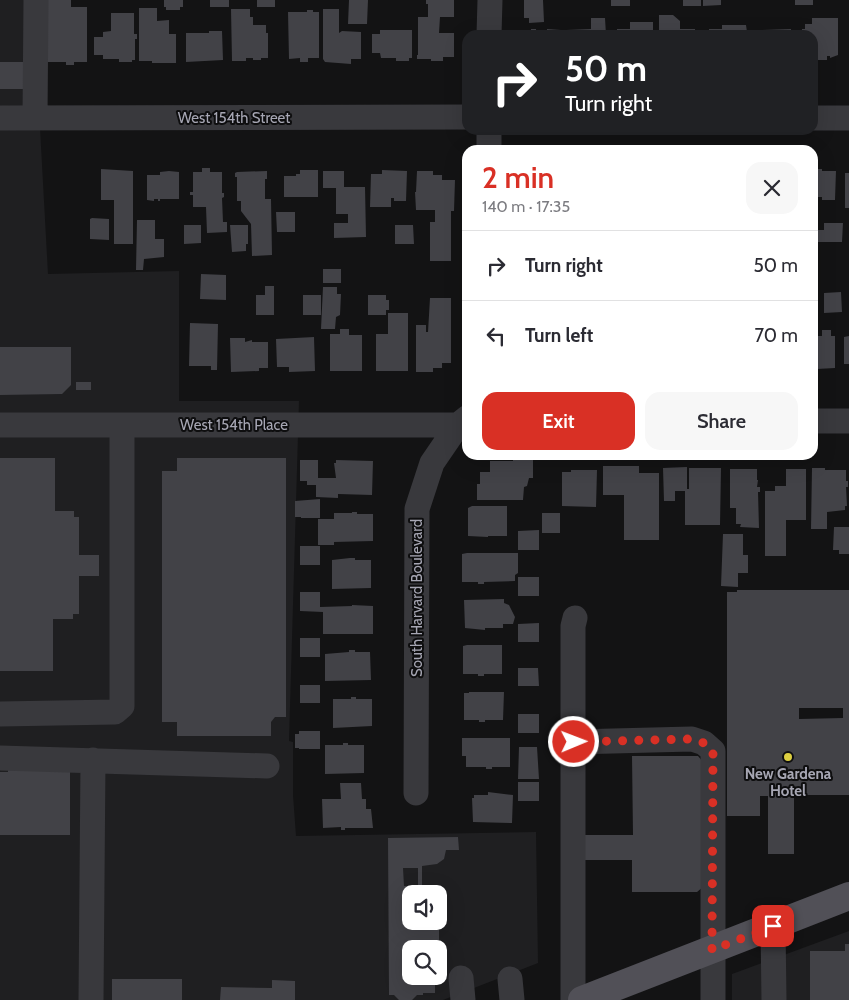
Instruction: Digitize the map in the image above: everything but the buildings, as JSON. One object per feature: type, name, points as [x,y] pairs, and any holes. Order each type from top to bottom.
[{"type":"main road","points":[[582,1000],[849,896]]},
{"type":"street","points":[[35,118],[36,0]]},
{"type":"street","points":[[490,0],[490,30]]},
{"type":"street","name":"West 154th Street","points":[[0,118],[462,118]]},
{"type":"street","points":[[818,118],[849,118]]},
{"type":"street","points":[[818,421],[849,421]]},
{"type":"street","name":"West 154th Place","points":[[0,425],[462,422]]},
{"type":"street","points":[[0,714],[115,712],[122,706],[122,425]]},
{"type":"street","name":"South Harvard Boulevard","points":[[416,793],[417,509],[432,463],[462,425]]},
{"type":"street","points":[[573,1000],[573,626],[575,618]]},
{"type":"street","points":[[574,742],[692,739],[704,743],[713,751],[713,1000]]},
{"type":"street","points":[[0,758],[267,766]]},
{"type":"street","points":[[91,1000],[93,760]]},
{"type":"street","points":[[773,926],[774,1000]]},
{"type":"shaded area","points":[[0,0],[33,0],[48,274],[179,271],[179,401],[299,401],[289,741],[293,742],[293,795],[296,836],[536,832],[538,963],[443,1000],[0,1000]]},
{"type":"shaded area","points":[[849,931],[849,1000],[732,1000],[732,974]]},
{"type":"place","name":"New Gardena Hotel","points":[[788,757]]},
{"type":"route","points":[[574,742],[692,739],[704,743],[713,751],[712,950],[773,926]]}]
